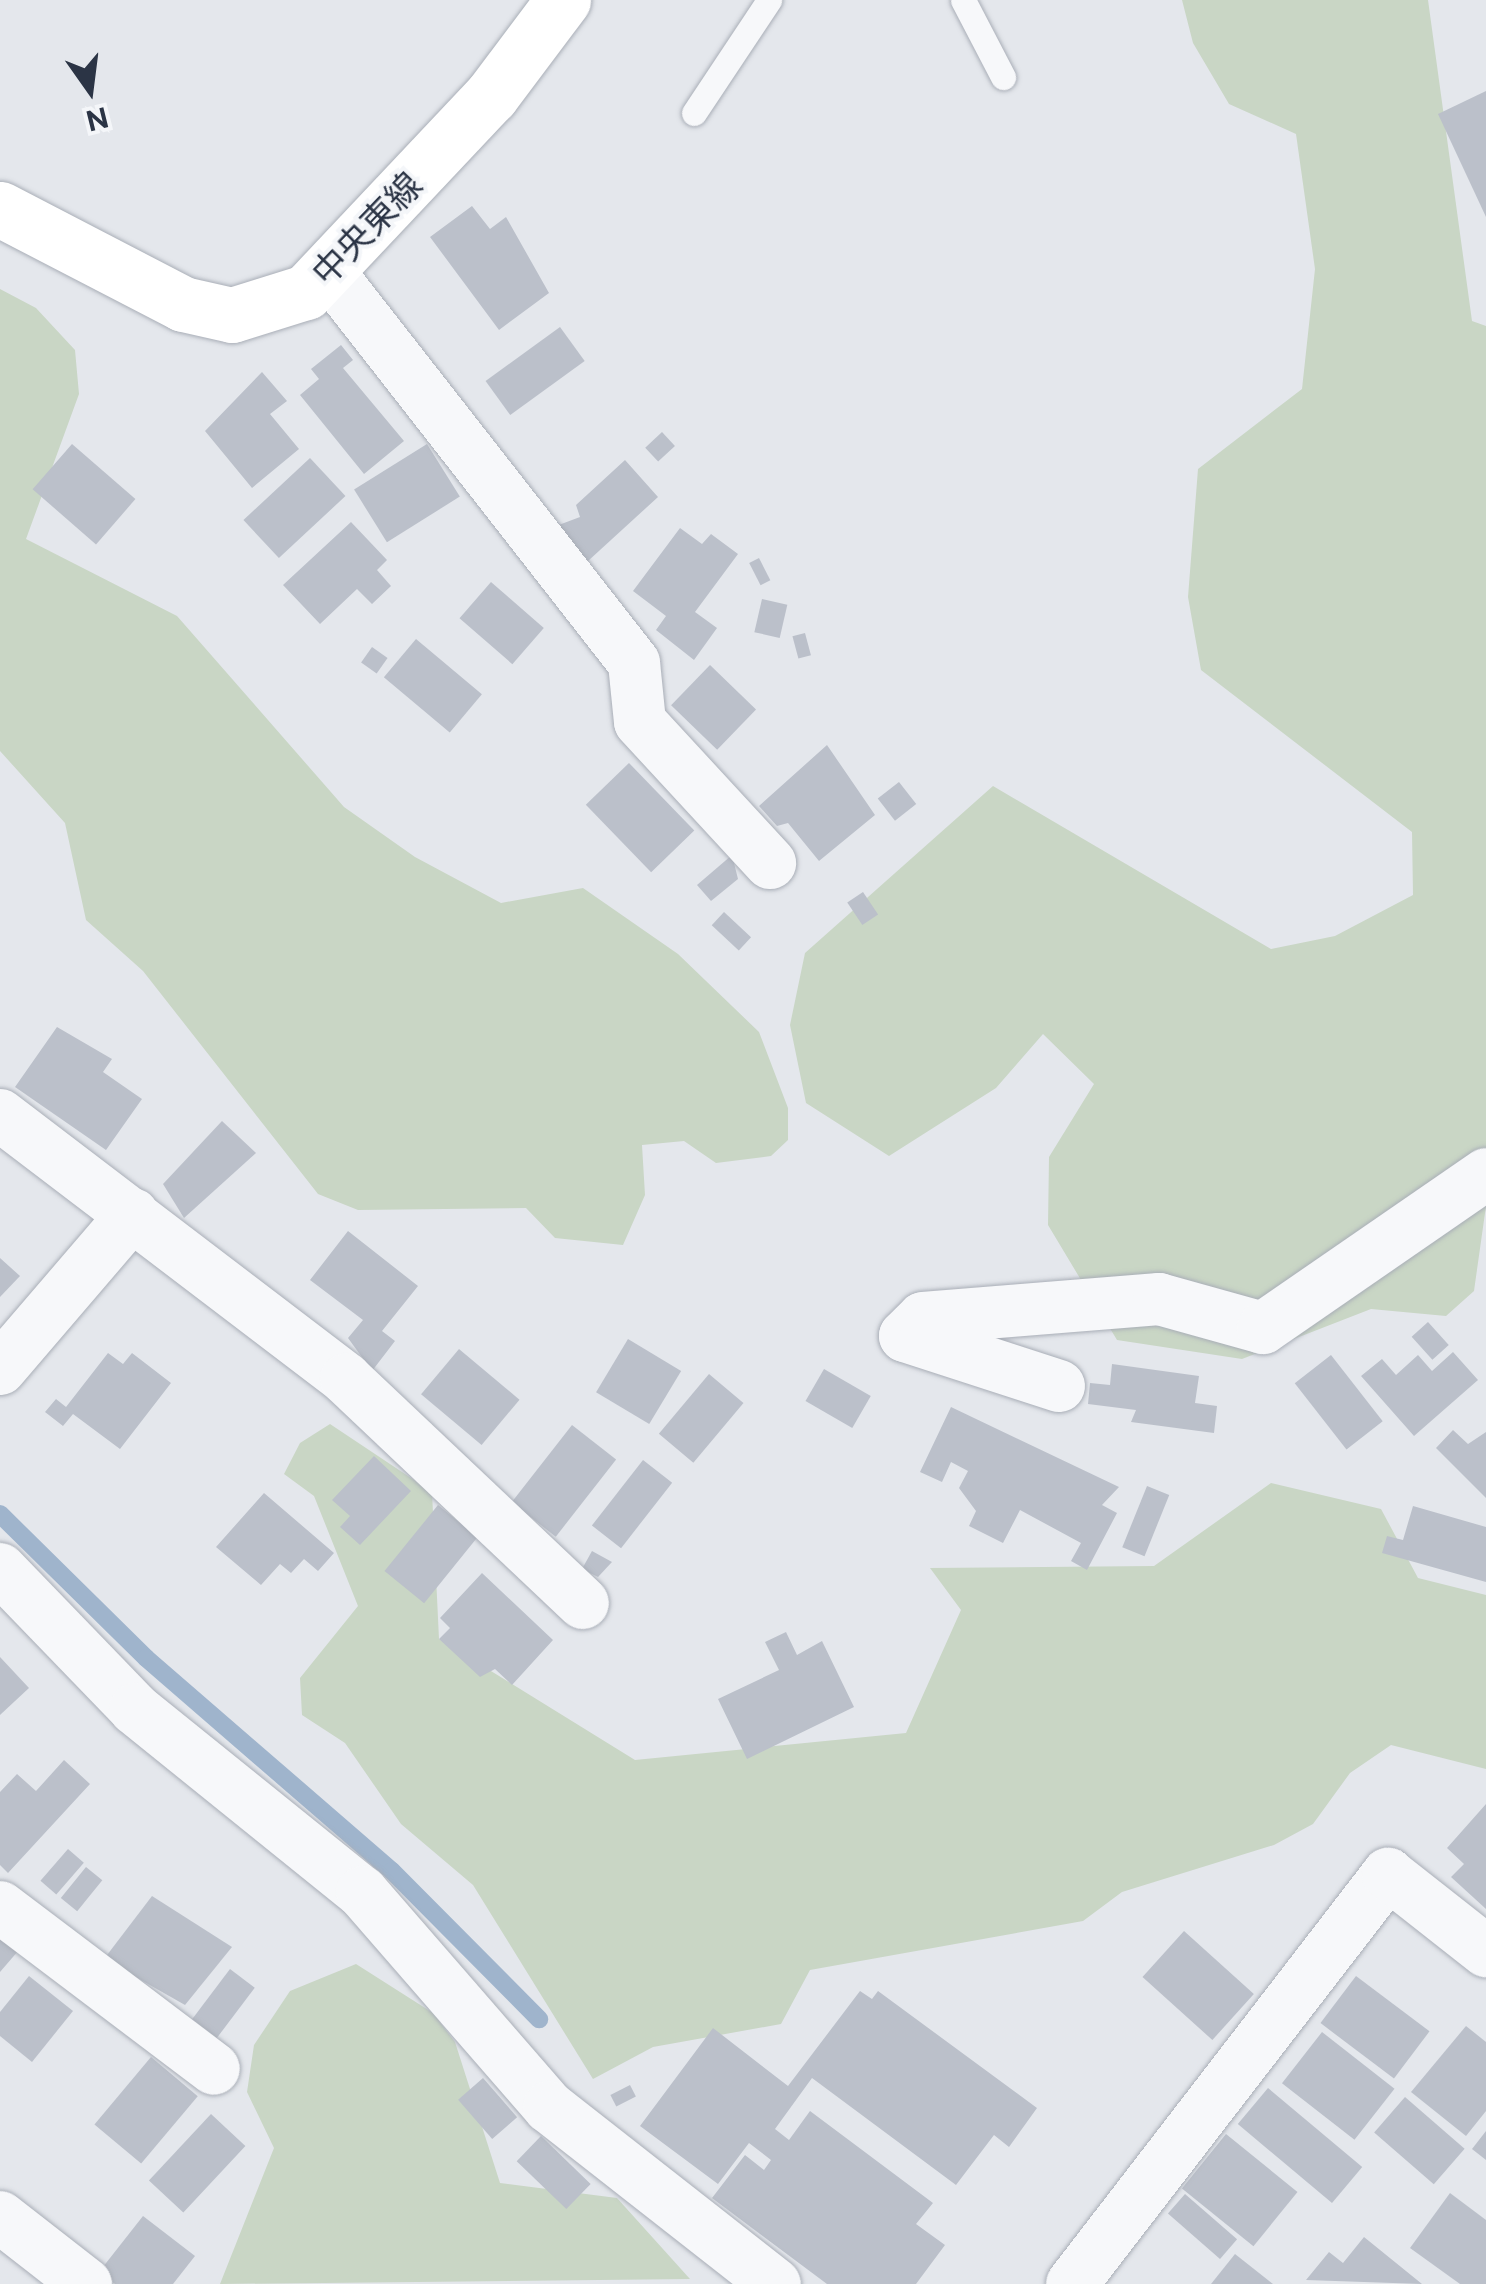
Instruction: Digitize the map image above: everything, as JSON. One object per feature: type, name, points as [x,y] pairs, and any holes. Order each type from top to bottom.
[{"type":"main road","name":"中央東線","points":[[0,209],[183,304],[232,315],[306,292],[491,96],[563,0]]},
{"type":"street","points":[[328,271],[634,663],[640,722],[770,863]]},
{"type":"street","points":[[0,1115],[346,1379],[583,1603]]},
{"type":"street","points":[[1059,1386],[904,1336],[923,1318],[1159,1299],[1264,1328],[1486,1174]]},
{"type":"street","points":[[0,1368],[134,1214]]},
{"type":"street","points":[[0,1569],[134,1708],[362,1892],[549,2107],[775,2284]]},
{"type":"street","points":[[1073,2284],[1388,1874],[1486,1951]]},
{"type":"street","points":[[0,1906],[214,2069]]},
{"type":"street","points":[[0,2217],[86,2284]]},
{"type":"lane","points":[[694,113],[769,0]]},
{"type":"lane","points":[[963,0],[1003,77]]},
{"type":"green space","points":[[1182,0],[1428,0],[1472,321],[1486,326],[1486,1206],[1474,1291],[1446,1316],[1371,1309],[1242,1359],[1117,1340],[1048,1225],[1049,1157],[1094,1084],[1043,1034],[996,1088],[889,1156],[806,1103],[790,1025],[805,953],[993,786],[1271,949],[1335,936],[1413,895],[1412,832],[1201,670],[1188,597],[1198,469],[1302,389],[1315,269],[1296,134],[1229,104],[1193,43]]},
{"type":"green space","points":[[0,289],[36,308],[75,350],[79,394],[26,539],[177,616],[344,807],[415,857],[501,903],[583,888],[678,954],[759,1032],[788,1108],[788,1140],[771,1156],[716,1163],[684,1141],[642,1145],[645,1195],[623,1245],[555,1238],[526,1208],[358,1210],[318,1194],[143,971],[86,920],[65,823],[0,751]]},
{"type":"green space","points":[[330,1424],[432,1492],[439,1639],[635,1760],[906,1733],[961,1610],[930,1568],[1154,1566],[1271,1483],[1381,1509],[1418,1578],[1486,1595],[1486,1769],[1391,1745],[1350,1773],[1313,1824],[1274,1845],[1122,1892],[1083,1921],[810,1970],[781,2024],[653,2047],[593,2079],[473,1885],[401,1824],[345,1743],[302,1715],[300,1678],[358,1606],[314,1496],[284,1474],[300,1443]]},
{"type":"green space","points":[[356,1964],[433,2013],[455,2042],[500,2183],[617,2198],[690,2279],[220,2284],[274,2148],[247,2092],[254,2045],[290,1991]]},
{"type":"building","points":[[1486,91],[1486,217],[1438,114]]},
{"type":"building","points":[[472,206],[490,229],[506,217],[549,293],[499,330],[430,237]]},
{"type":"building","points":[[560,327],[585,361],[510,415],[486,381]]},
{"type":"building","points":[[341,345],[353,360],[343,368],[404,441],[364,474],[300,395],[319,379],[311,369]]},
{"type":"building","points":[[262,372],[287,401],[270,414],[299,449],[252,488],[205,431]]},
{"type":"building","points":[[662,432],[675,446],[658,462],[645,448]]},
{"type":"building","points":[[72,444],[135,499],[96,544],[33,489]]},
{"type":"building","points":[[427,444],[460,497],[387,542],[354,490]]},
{"type":"building","points":[[310,458],[345,496],[279,558],[243,520]]},
{"type":"building","points":[[625,460],[658,497],[588,561],[556,526],[580,517],[576,505]]},
{"type":"building","points":[[351,522],[387,560],[377,570],[391,586],[372,604],[357,589],[320,624],[283,585]]},
{"type":"building","points":[[680,528],[702,544],[711,534],[738,554],[695,612],[717,628],[694,660],[656,630],[666,616],[633,591]]},
{"type":"building","points":[[759,558],[770,580],[761,585],[749,563]]},
{"type":"building","points":[[491,582],[544,628],[512,664],[460,618]]},
{"type":"building","points":[[762,599],[787,605],[780,638],[754,632]]},
{"type":"building","points":[[805,633],[811,655],[798,659],[792,636]]},
{"type":"building","points":[[416,639],[482,694],[450,733],[384,677]]},
{"type":"building","points":[[372,647],[388,658],[377,673],[361,663]]},
{"type":"building","points":[[710,665],[756,709],[717,750],[671,705]]},
{"type":"building","points":[[827,745],[875,815],[819,861],[788,823],[777,826],[759,806]]},
{"type":"building","points":[[629,763],[694,831],[651,872],[586,805]]},
{"type":"building","points":[[899,782],[916,804],[895,821],[878,799]]},
{"type":"building","points":[[732,855],[738,879],[711,901],[697,885]]},
{"type":"building","points":[[863,892],[878,914],[862,925],[847,903]]},
{"type":"building","points":[[724,912],[751,937],[739,950],[712,925]]},
{"type":"building","points":[[57,1027],[112,1059],[103,1072],[142,1099],[106,1150],[15,1087]]},
{"type":"building","points":[[222,1121],[256,1153],[184,1218],[163,1184]]},
{"type":"building","points":[[348,1231],[418,1286],[382,1331],[395,1341],[372,1371],[348,1338],[363,1320],[310,1280]]},
{"type":"building","points":[[0,1258],[20,1276],[0,1297]]},
{"type":"building","points":[[1428,1322],[1449,1345],[1432,1360],[1412,1337]]},
{"type":"building","points":[[628,1339],[681,1371],[649,1424],[596,1392]]},
{"type":"building","points":[[459,1349],[520,1400],[482,1445],[421,1394]]},
{"type":"building","points":[[1453,1352],[1478,1380],[1414,1436],[1361,1376],[1382,1359],[1396,1375],[1418,1355],[1432,1371]]},
{"type":"building","points":[[108,1353],[123,1364],[132,1353],[171,1383],[120,1449],[73,1414],[63,1426],[45,1412],[56,1399],[66,1407]]},
{"type":"building","points":[[1331,1355],[1383,1421],[1346,1450],[1295,1383]]},
{"type":"building","points":[[1112,1364],[1199,1376],[1195,1403],[1217,1406],[1214,1433],[1131,1422],[1136,1410],[1088,1404],[1090,1383],[1110,1385]]},
{"type":"building","points":[[824,1369],[871,1396],[852,1428],[806,1401]]},
{"type":"building","points":[[709,1374],[743,1403],[693,1463],[659,1434]]},
{"type":"building","points":[[951,1407],[1119,1487],[1102,1505],[1117,1513],[1087,1570],[1071,1561],[1081,1543],[1020,1510],[1003,1543],[969,1526],[976,1511],[959,1488],[968,1471],[951,1462],[942,1482],[920,1472]]},
{"type":"building","points":[[572,1425],[616,1459],[556,1537],[512,1502]]},
{"type":"building","points":[[1453,1430],[1468,1444],[1486,1432],[1486,1498],[1436,1448]]},
{"type":"building","points":[[374,1456],[411,1491],[360,1545],[340,1527],[350,1516],[332,1500]]},
{"type":"building","points":[[643,1460],[672,1483],[621,1548],[592,1525]]},
{"type":"building","points":[[1147,1486],[1169,1495],[1145,1556],[1122,1547]]},
{"type":"building","points":[[264,1493],[334,1553],[318,1571],[304,1559],[291,1573],[280,1564],[261,1585],[216,1547]]},
{"type":"building","points":[[438,1505],[478,1537],[424,1603],[385,1571]]},
{"type":"building","points":[[1413,1506],[1486,1527],[1486,1582],[1382,1553],[1387,1536],[1403,1540]]},
{"type":"building","points":[[592,1551],[612,1562],[598,1577],[582,1569]]},
{"type":"building","points":[[482,1573],[553,1640],[512,1685],[495,1669],[480,1677],[439,1639],[450,1628],[440,1618]]},
{"type":"building","points":[[786,1632],[797,1655],[822,1641],[854,1707],[747,1759],[718,1699],[779,1670],[765,1642]]},
{"type":"building","points":[[0,1657],[29,1688],[0,1715]]},
{"type":"building","points":[[64,1760],[90,1784],[8,1873],[0,1865],[0,1792],[17,1774],[36,1791]]},
{"type":"building","points":[[1486,1804],[1486,1909],[1451,1877],[1464,1864],[1447,1848]]},
{"type":"building","points":[[68,1849],[84,1863],[56,1894],[40,1881]]},
{"type":"building","points":[[86,1867],[102,1880],[77,1911],[61,1898]]},
{"type":"building","points":[[152,1896],[232,1947],[185,2005],[104,1959]]},
{"type":"building","points":[[0,1921],[25,1943],[0,1972]]},
{"type":"building","points":[[1184,1931],[1254,1994],[1212,2040],[1143,1977]]},
{"type":"building","points":[[230,1969],[255,1988],[217,2038],[192,2019]]},
{"type":"building","points":[[29,1976],[73,2011],[32,2062],[0,2036],[0,2012]]},
{"type":"building","points":[[1356,1976],[1429,2031],[1394,2078],[1320,2023]]},
{"type":"building","points":[[860,1991],[872,1999],[878,1991],[1037,2108],[1009,2147],[994,2135],[956,2185],[812,2078],[775,2129],[789,2140],[810,2111],[933,2203],[916,2224],[945,2245],[916,2284],[827,2284],[712,2198],[745,2155],[764,2170],[771,2160],[749,2143],[718,2184],[640,2126],[713,2028],[788,2086]]},
{"type":"building","points":[[1466,2026],[1486,2042],[1486,2111],[1466,2136],[1411,2092]]},
{"type":"building","points":[[1322,2032],[1394,2089],[1354,2140],[1282,2083]]},
{"type":"building","points":[[151,2057],[198,2096],[141,2164],[94,2124]]},
{"type":"building","points":[[483,2078],[517,2117],[492,2139],[458,2100]]},
{"type":"building","points":[[630,2085],[636,2097],[616,2107],[610,2095]]},
{"type":"building","points":[[1268,2088],[1362,2167],[1332,2203],[1238,2124]]},
{"type":"building","points":[[1405,2097],[1465,2149],[1434,2184],[1374,2132]]},
{"type":"building","points":[[211,2114],[245,2146],[183,2213],[149,2181]]},
{"type":"building","points":[[1486,2131],[1486,2160],[1472,2149]]},
{"type":"building","points":[[1226,2134],[1297,2192],[1253,2246],[1182,2188]]},
{"type":"building","points":[[541,2136],[591,2184],[566,2209],[517,2161]]},
{"type":"building","points":[[1450,2193],[1486,2220],[1486,2284],[1460,2284],[1410,2248]]},
{"type":"building","points":[[1185,2194],[1237,2239],[1220,2259],[1168,2214]]},
{"type":"building","points":[[143,2216],[195,2256],[173,2284],[115,2284],[99,2272]]},
{"type":"building","points":[[1364,2237],[1422,2284],[1306,2280],[1329,2252],[1343,2263]]},
{"type":"building","points":[[1235,2254],[1273,2284],[1211,2284]]},
{"type":"waterway","points":[[0,1514],[146,1658],[392,1871],[539,2019]]}]
